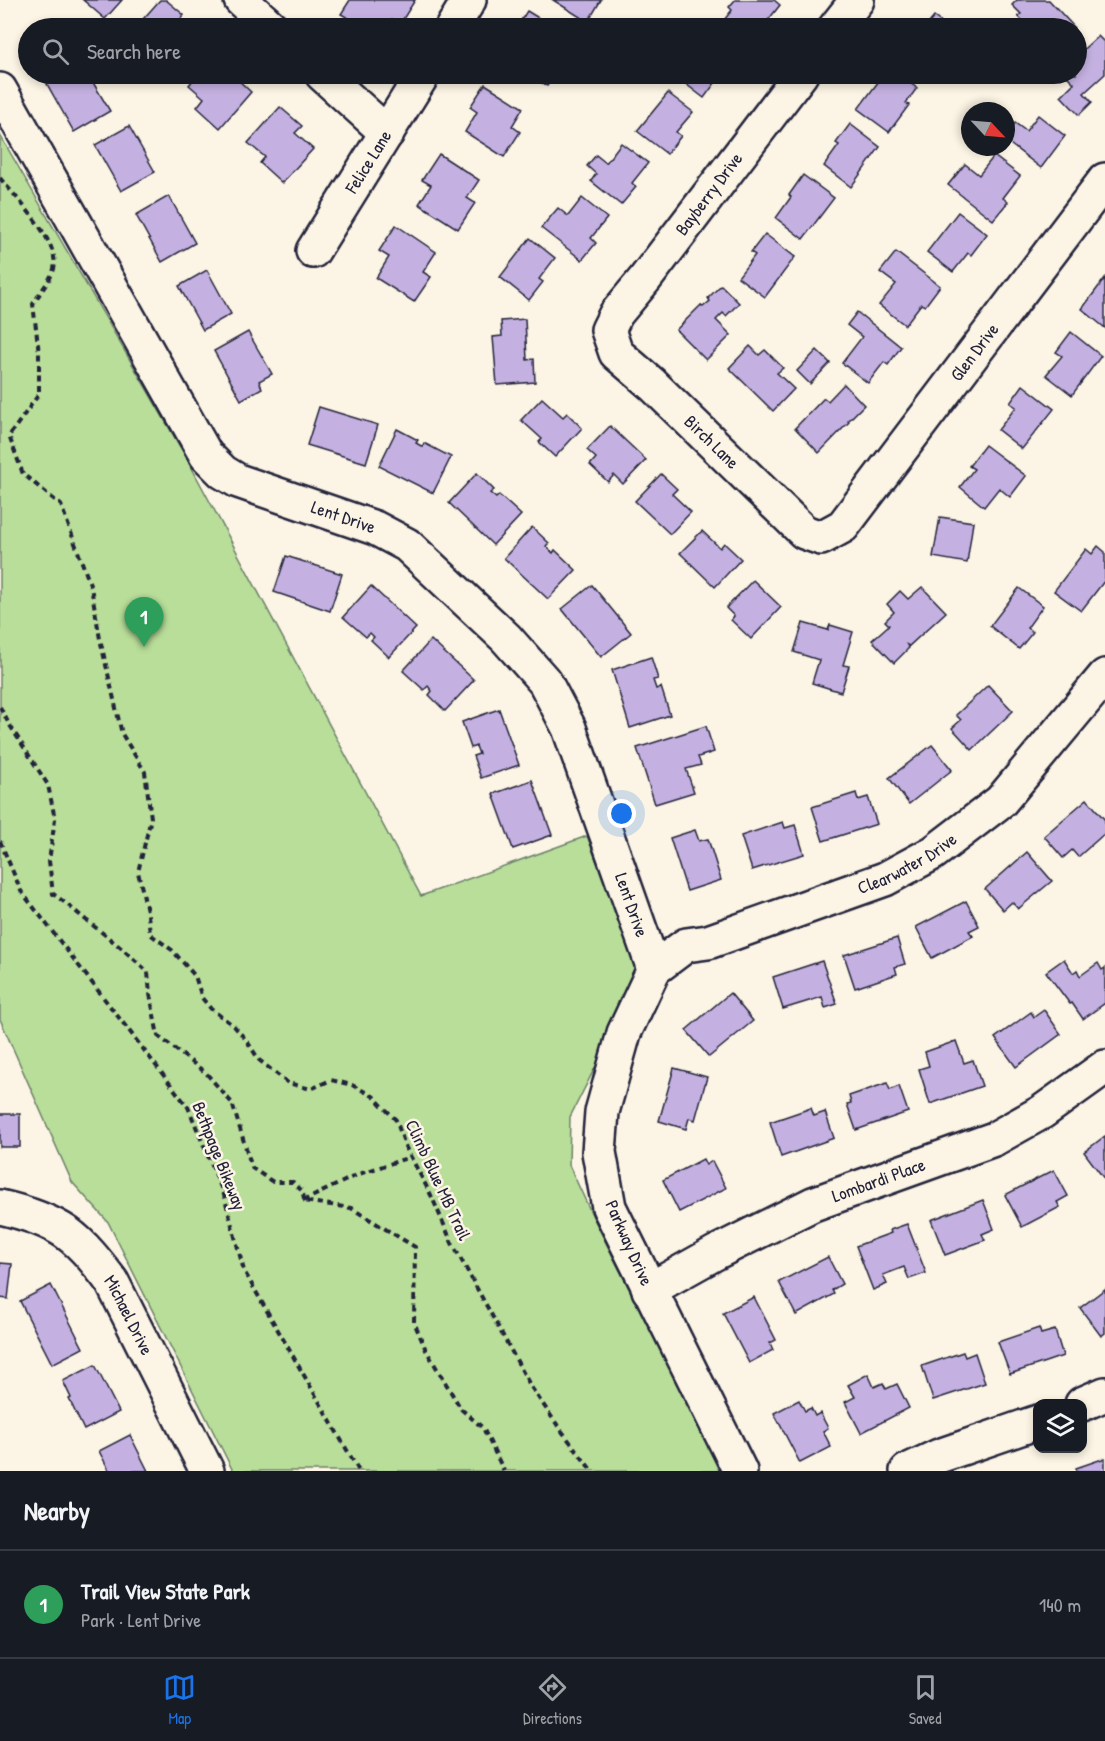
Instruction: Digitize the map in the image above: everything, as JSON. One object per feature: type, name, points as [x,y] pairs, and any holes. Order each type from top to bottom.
[{"type":"street","points":[[241,0],[261,18]]},
{"type":"street","points":[[458,18],[469,0]]},
{"type":"street","points":[[844,18],[857,0]]},
{"type":"street","points":[[333,84],[387,132]]},
{"type":"street","name":"Felice Lane","points":[[313,250],[417,84]]},
{"type":"street","name":"Bayberry Drive","points":[[616,314],[793,84]]},
{"type":"street","name":"Lent Drive","points":[[0,90],[206,455],[223,472],[238,481],[375,528],[407,545],[506,638],[544,682],[569,728],[654,969]]},
{"type":"street","name":"Glen Drive","points":[[843,526],[1105,180]]},
{"type":"street","name":"Birch Lane","points":[[616,314],[608,330],[616,353],[652,384],[804,532],[821,538],[843,526]]},
{"type":"street","name":"Clearwater Drive","points":[[654,969],[686,945],[708,942],[885,879],[933,853],[1001,801],[1105,676]]},
{"type":"street","name":"Parkway Drive","points":[[654,969],[624,1033],[602,1112],[599,1152],[609,1207],[740,1471]]},
{"type":"street","name":"Lombardi Place","points":[[650,1290],[717,1252],[813,1204],[994,1139],[1042,1112],[1105,1067]]},
{"type":"street","name":"Michael Drive","points":[[0,1207],[26,1213],[66,1233],[94,1259],[112,1282],[207,1471]]},
{"type":"street","points":[[1087,1402],[1105,1394]]},
{"type":"street","points":[[907,1471],[939,1456],[1033,1424]]},
{"type":"path","name":"Climb Blue MB Trail","points":[[0,178],[35,219],[52,247],[54,270],[33,304],[39,353],[39,394],[9,436],[23,474],[61,504],[91,587],[100,639],[122,734],[145,772],[151,818],[138,872],[150,934],[172,950],[195,976],[202,998],[211,1009],[234,1026],[259,1060],[288,1083],[311,1089],[331,1080],[351,1085],[373,1096],[396,1120],[410,1157],[431,1194],[452,1243],[531,1387],[592,1471]]},
{"type":"path","points":[[0,707],[48,784],[55,819],[49,861],[53,894],[122,947],[148,972],[158,1036],[206,1073],[232,1103],[252,1168],[273,1182],[293,1182],[302,1191],[303,1201]]},
{"type":"path","name":"Bethpage Bikeway","points":[[0,841],[21,891],[188,1107],[224,1195],[244,1271],[359,1471]]},
{"type":"path","points":[[303,1201],[359,1174],[410,1157]]},
{"type":"path","points":[[303,1201],[351,1208],[414,1247],[414,1322],[426,1350],[461,1409],[483,1428],[504,1471]]},
{"type":"green space","points":[[0,135],[187,459],[421,896],[587,836],[641,977],[570,1117],[569,1165],[721,1471],[233,1471],[108,1222],[72,1182],[0,1019]]},
{"type":"building","points":[[83,0],[122,0],[104,18]]},
{"type":"building","points":[[160,0],[166,0],[184,15],[181,18],[144,18]]},
{"type":"building","points":[[350,0],[415,0],[404,18],[348,18],[341,14]]},
{"type":"building","points":[[553,0],[601,0],[590,18],[582,18]]},
{"type":"building","points":[[735,0],[774,0],[780,5],[770,18],[726,18],[732,10],[729,7]]},
{"type":"building","points":[[1017,0],[1049,0],[1066,18],[1020,18],[1018,16],[1021,14],[1012,5]]},
{"type":"building","points":[[527,11],[539,18],[522,18]]},
{"type":"building","points":[[1098,36],[1105,43],[1105,74],[1084,93],[1092,102],[1079,115],[1061,96],[1073,84],[1087,84],[1087,46]]},
{"type":"building","points":[[47,84],[94,84],[110,111],[74,132]]},
{"type":"building","points":[[242,84],[251,92],[220,128],[197,107],[204,98],[189,85]]},
{"type":"building","points":[[485,84],[523,108],[512,126],[520,132],[504,157],[465,132],[477,112],[470,107]]},
{"type":"building","points":[[686,84],[714,84],[704,98]]},
{"type":"building","points":[[877,84],[911,84],[917,88],[906,103],[909,105],[889,132],[858,109]]},
{"type":"building","points":[[668,93],[693,112],[676,132],[681,136],[667,154],[637,131]]},
{"type":"building","points":[[280,107],[302,126],[295,133],[313,149],[282,183],[260,163],[265,157],[248,143]]},
{"type":"building","points":[[1038,115],[1065,136],[1041,168],[1015,148],[1015,123],[1026,131]]},
{"type":"building","points":[[850,124],[880,147],[851,187],[824,166],[839,145],[836,143]]},
{"type":"building","points":[[129,126],[155,172],[121,191],[95,145]]},
{"type":"building","points":[[621,143],[648,163],[632,183],[636,187],[621,205],[591,181],[596,174],[587,166],[596,155],[606,163]]},
{"type":"building","points":[[439,154],[479,180],[467,198],[475,203],[458,229],[419,204],[431,185],[422,180]]},
{"type":"building","points":[[994,156],[1020,176],[1003,198],[1008,202],[993,220],[948,185],[965,164],[979,175]]},
{"type":"building","points":[[803,175],[834,198],[803,239],[776,218]]},
{"type":"building","points":[[169,196],[195,243],[162,262],[136,215]]},
{"type":"building","points":[[582,198],[607,218],[591,238],[596,243],[582,260],[541,228],[558,208],[568,216]]},
{"type":"building","points":[[958,212],[987,234],[971,255],[968,253],[953,272],[927,252]]},
{"type":"building","points":[[396,225],[436,252],[423,272],[431,277],[414,302],[376,278],[389,257],[379,251]]},
{"type":"building","points":[[765,234],[795,257],[765,297],[738,277],[755,255],[751,252]]},
{"type":"building","points":[[530,238],[555,258],[539,279],[543,282],[529,300],[500,277]]},
{"type":"building","points":[[896,252],[940,286],[925,306],[921,304],[905,325],[879,305],[896,284],[880,272]]},
{"type":"building","points":[[207,270],[231,314],[203,330],[179,286]]},
{"type":"building","points":[[1105,278],[1105,328],[1082,309]]},
{"type":"building","points":[[721,285],[739,303],[726,316],[723,313],[716,320],[731,335],[706,360],[676,330],[701,305],[703,307],[710,301],[708,298]]},
{"type":"building","points":[[857,312],[901,347],[888,365],[884,362],[868,383],[842,363],[862,337],[847,325]]},
{"type":"building","points":[[525,319],[527,360],[534,359],[535,382],[497,385],[493,337],[502,336],[501,321]]},
{"type":"building","points":[[248,332],[272,374],[259,381],[262,388],[241,400],[214,351]]},
{"type":"building","points":[[1071,332],[1101,356],[1072,395],[1046,375],[1062,356],[1056,352]]},
{"type":"building","points":[[750,346],[759,355],[765,350],[783,368],[777,373],[794,389],[773,411],[729,368]]},
{"type":"building","points":[[817,350],[830,363],[810,384],[797,371]]},
{"type":"building","points":[[844,384],[864,405],[819,453],[795,428],[824,398],[828,401]]},
{"type":"building","points":[[1023,385],[1054,409],[1022,449],[998,430],[1016,407],[1010,403]]},
{"type":"building","points":[[542,398],[563,417],[567,413],[582,428],[555,457],[539,442],[542,439],[521,420]]},
{"type":"building","points":[[319,407],[378,425],[366,463],[307,445]]},
{"type":"building","points":[[610,426],[646,460],[623,484],[614,475],[608,482],[590,465],[596,458],[587,450]]},
{"type":"building","points":[[397,429],[418,440],[416,443],[423,447],[424,443],[451,457],[433,493],[379,466]]},
{"type":"building","points":[[985,445],[1026,476],[1010,497],[999,488],[984,507],[960,487],[974,469],[969,466]]},
{"type":"building","points":[[477,473],[494,490],[490,493],[496,498],[499,495],[521,515],[493,545],[449,503]]},
{"type":"building","points":[[661,474],[677,489],[672,494],[691,512],[670,534],[635,501]]},
{"type":"building","points":[[940,517],[973,522],[967,563],[933,557]]},
{"type":"building","points":[[532,527],[549,543],[546,546],[553,553],[555,550],[576,570],[548,599],[504,558]]},
{"type":"building","points":[[702,531],[720,548],[724,543],[741,559],[715,587],[680,553]]},
{"type":"building","points":[[1098,546],[1105,552],[1105,580],[1081,611],[1054,591],[1086,549],[1092,554]]},
{"type":"building","points":[[286,556],[342,574],[330,611],[274,592]]},
{"type":"building","points":[[753,580],[781,607],[751,639],[731,620],[734,616],[726,608]]},
{"type":"building","points":[[592,585],[631,633],[601,657],[562,609]]},
{"type":"building","points":[[371,586],[416,628],[389,657],[371,640],[374,637],[370,633],[366,637],[343,617]]},
{"type":"building","points":[[922,587],[946,612],[909,646],[907,645],[909,648],[894,663],[872,640],[889,625],[885,621],[894,612],[887,604],[900,591],[908,599]]},
{"type":"building","points":[[1019,588],[1043,606],[1027,628],[1033,632],[1019,649],[990,626]]},
{"type":"building","points":[[803,623],[828,630],[830,625],[853,632],[843,665],[849,666],[841,692],[812,683],[819,660],[794,652]]},
{"type":"building","points":[[431,640],[474,680],[445,711],[429,695],[432,691],[428,686],[424,690],[403,671]]},
{"type":"building","points":[[651,657],[658,679],[653,680],[656,689],[661,687],[670,715],[630,728],[612,670]]},
{"type":"building","points":[[988,685],[1013,711],[972,750],[952,728],[961,720],[956,715]]},
{"type":"building","points":[[499,709],[519,765],[481,778],[473,756],[479,754],[476,746],[471,748],[462,722]]},
{"type":"building","points":[[706,726],[714,752],[698,757],[701,765],[686,769],[694,792],[655,804],[637,748]]},
{"type":"building","points":[[932,745],[952,770],[909,804],[889,778]]},
{"type":"building","points":[[532,780],[552,835],[513,849],[493,794]]},
{"type":"building","points":[[856,793],[858,800],[868,797],[877,824],[823,841],[812,807]]},
{"type":"building","points":[[1087,799],[1105,820],[1105,833],[1078,857],[1072,850],[1063,858],[1044,836]]},
{"type":"building","points":[[783,822],[785,828],[795,825],[804,854],[752,870],[741,836]]},
{"type":"building","points":[[695,830],[699,841],[708,839],[721,880],[687,891],[670,838]]},
{"type":"building","points":[[1027,852],[1052,881],[1018,909],[1012,902],[1003,910],[985,889]]},
{"type":"building","points":[[966,901],[979,926],[969,931],[973,936],[932,958],[916,927]]},
{"type":"building","points":[[897,938],[905,964],[895,967],[897,974],[855,988],[844,955]]},
{"type":"building","points":[[1064,959],[1073,973],[1077,970],[1080,976],[1098,963],[1102,970],[1105,968],[1105,1003],[1083,1019],[1046,972]]},
{"type":"building","points":[[822,961],[837,1004],[825,1008],[822,997],[783,1009],[773,977]]},
{"type":"building","points":[[730,993],[753,1021],[709,1057],[686,1030]]},
{"type":"building","points":[[1044,1010],[1061,1034],[1016,1067],[995,1038],[1031,1012],[1034,1017]]},
{"type":"building","points":[[956,1041],[964,1063],[973,1060],[982,1086],[930,1104],[919,1069],[929,1066],[925,1052]]},
{"type":"building","points":[[674,1068],[707,1077],[695,1120],[689,1118],[686,1129],[659,1121]]},
{"type":"building","points":[[887,1083],[890,1090],[899,1086],[908,1112],[856,1130],[847,1104],[851,1103],[849,1096]]},
{"type":"building","points":[[811,1108],[814,1116],[825,1112],[834,1138],[781,1157],[770,1122]]},
{"type":"building","points":[[0,1114],[20,1114],[20,1147],[0,1147]]},
{"type":"building","points":[[1105,1136],[1105,1180],[1084,1152]]},
{"type":"building","points":[[703,1159],[706,1165],[712,1161],[726,1188],[679,1212],[663,1180]]},
{"type":"building","points":[[1054,1170],[1068,1196],[1057,1202],[1060,1207],[1022,1227],[1005,1195]]},
{"type":"building","points":[[983,1200],[994,1229],[982,1234],[985,1240],[945,1255],[931,1220]]},
{"type":"building","points":[[907,1224],[926,1273],[909,1279],[904,1267],[883,1275],[887,1284],[873,1290],[856,1246],[891,1233],[890,1230]]},
{"type":"building","points":[[828,1257],[842,1284],[832,1290],[834,1294],[796,1315],[779,1282]]},
{"type":"building","points":[[0,1263],[12,1264],[8,1299],[0,1298]]},
{"type":"building","points":[[51,1285],[83,1348],[52,1364],[20,1301]]},
{"type":"building","points":[[1105,1289],[1105,1333],[1101,1336],[1080,1308]]},
{"type":"building","points":[[754,1297],[776,1340],[770,1343],[773,1350],[749,1363],[723,1313]]},
{"type":"building","points":[[1039,1328],[1041,1334],[1055,1330],[1063,1356],[1010,1374],[998,1342]]},
{"type":"building","points":[[963,1352],[965,1357],[975,1353],[985,1383],[933,1400],[922,1366]]},
{"type":"building","points":[[95,1365],[119,1412],[84,1430],[63,1381]]},
{"type":"building","points":[[868,1374],[874,1387],[883,1383],[886,1389],[897,1384],[909,1408],[861,1433],[845,1402],[855,1397],[848,1385]]},
{"type":"building","points":[[799,1400],[805,1411],[811,1408],[815,1416],[820,1413],[828,1428],[823,1431],[831,1447],[800,1463],[774,1413]]},
{"type":"building","points":[[130,1435],[148,1471],[108,1471],[99,1451]]},
{"type":"building","points":[[1105,1458],[1105,1471],[1077,1471],[1076,1468]]},
{"type":"place","name":"Trail View State Park","points":[[144,647]]}]
